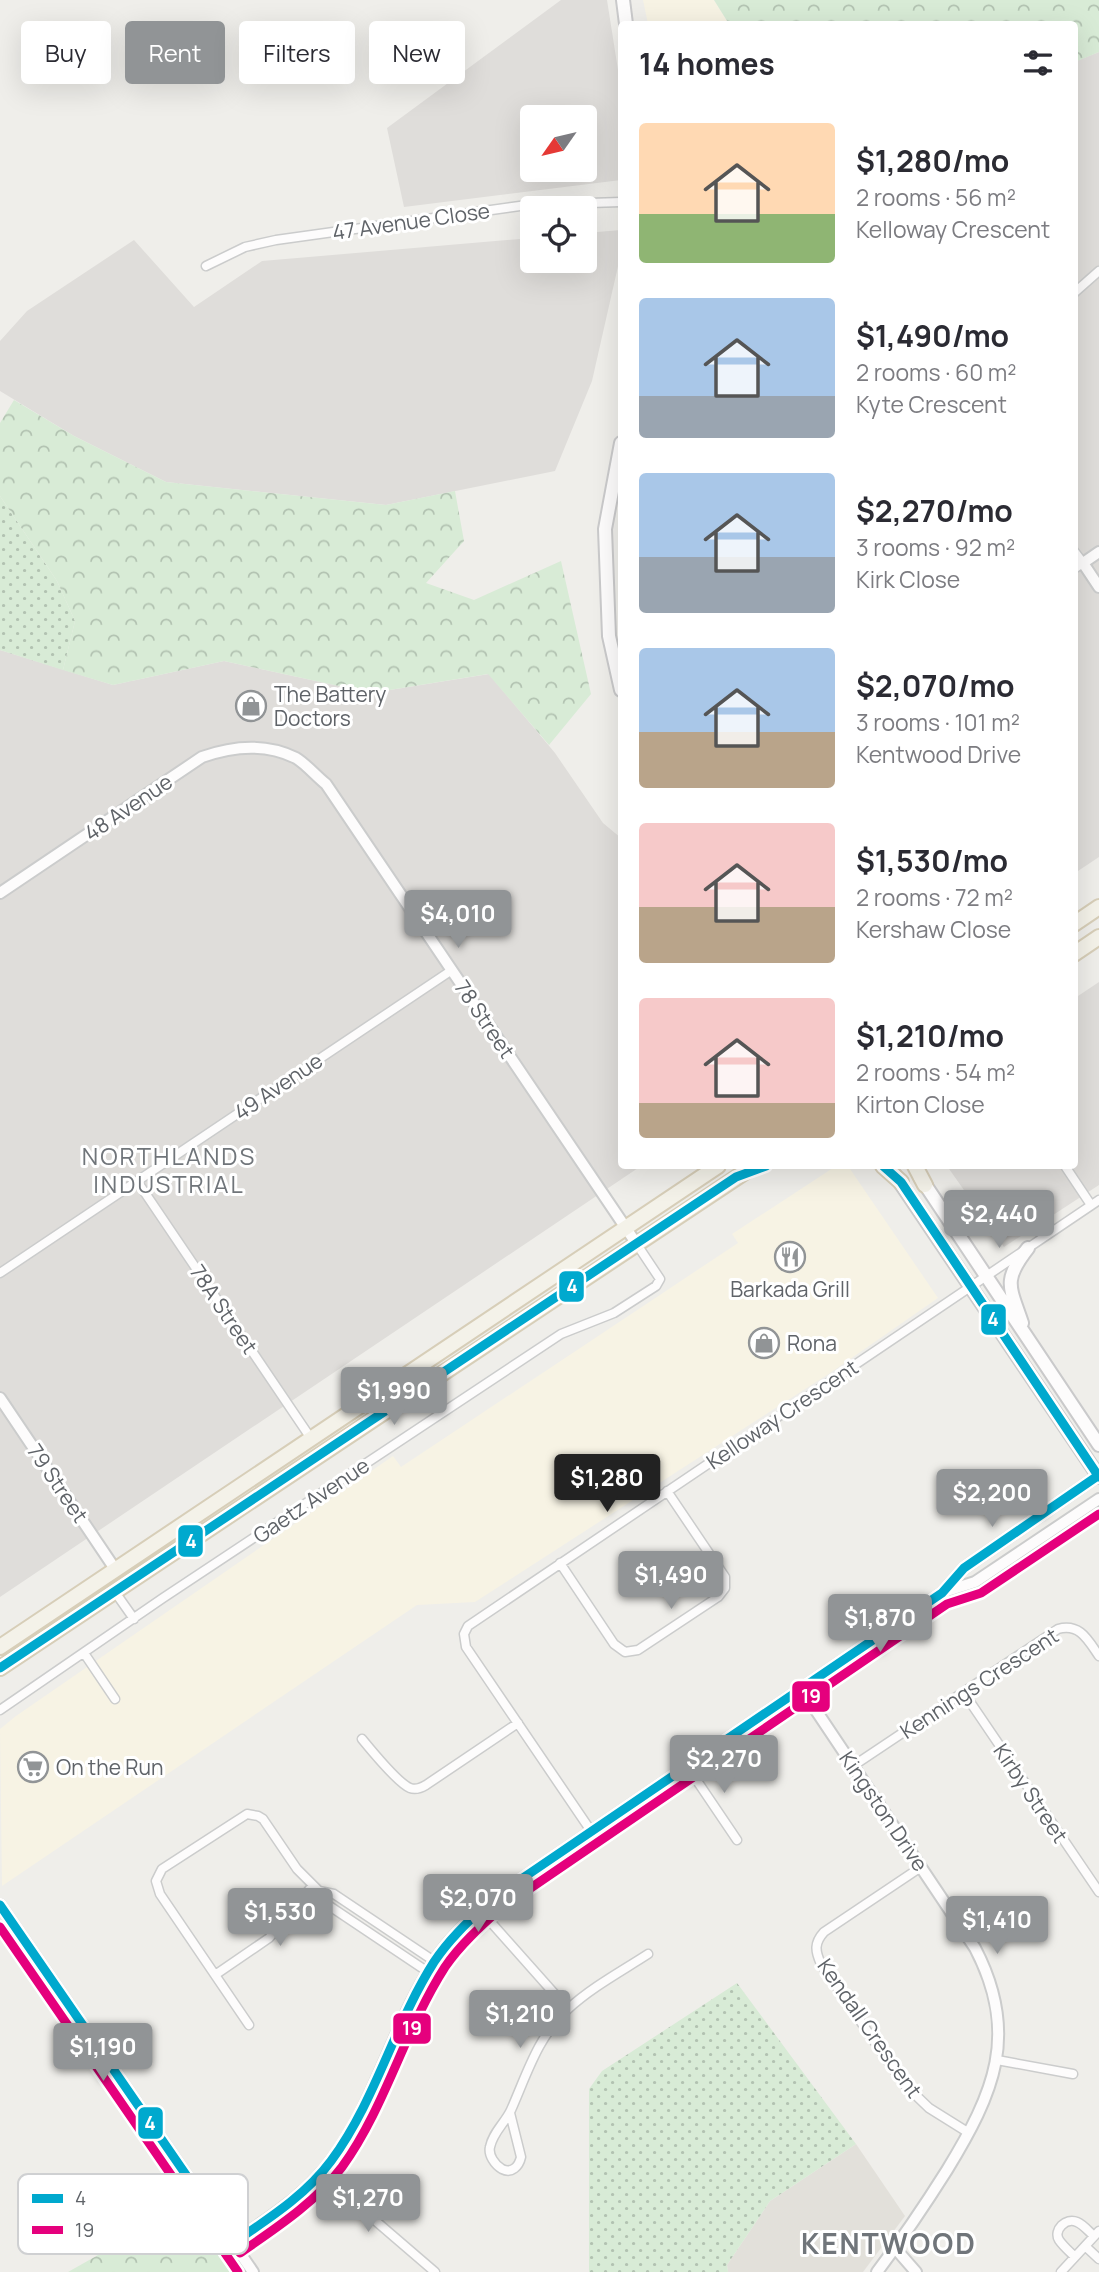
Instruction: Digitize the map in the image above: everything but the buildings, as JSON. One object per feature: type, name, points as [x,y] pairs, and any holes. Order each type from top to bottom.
[{"type":"main road","points":[[623,0],[626,21]]},
{"type":"main road","points":[[618,458],[604,529],[609,636],[618,676]]},
{"type":"main road","points":[[1078,921],[1099,907]]},
{"type":"main road","points":[[1078,951],[1099,937]]},
{"type":"main road","points":[[0,1647],[714,1169]]},
{"type":"main road","points":[[736,1177],[748,1169]]},
{"type":"main road","points":[[736,1177],[758,1169]]},
{"type":"main road","points":[[886,1169],[901,1182]]},
{"type":"main road","points":[[891,1169],[1099,1476]]},
{"type":"main road","points":[[916,1169],[1099,1445]]},
{"type":"main road","name":"Gaetz Avenue","points":[[0,1668],[736,1177]]},
{"type":"main road","points":[[1027,1336],[1010,1283],[1014,1266],[1028,1248]]},
{"type":"street","name":"47 Avenue Close","points":[[206,266],[245,247],[276,240],[527,205],[618,202]]},
{"type":"street","points":[[1078,289],[1099,271]]},
{"type":"street","points":[[1099,552],[1079,566],[1099,587]]},
{"type":"street","name":"48 Avenue","points":[[0,893],[202,757],[225,749],[266,748]]},
{"type":"street","name":"78 Street","points":[[266,748],[297,758],[326,784],[636,1243]]},
{"type":"street","name":"49 Avenue","points":[[0,1273],[452,970]]},
{"type":"street","points":[[1067,1169],[1095,1203]]},
{"type":"street","name":"78A Street","points":[[137,1181],[310,1437]]},
{"type":"street","name":"Kelloway Crescent","points":[[592,1831],[466,1647],[464,1634],[474,1620],[1095,1203]]},
{"type":"street","name":"Gaetz Avenue","points":[[0,1710],[561,1334],[614,1313],[656,1286],[660,1279],[636,1243]]},
{"type":"street","name":"79 Street","points":[[0,1398],[116,1569]]},
{"type":"street","points":[[248,2231],[290,2202],[321,2174],[337,2152],[368,2097],[434,1961],[480,1910],[504,1890],[942,1592],[964,1567],[1099,1476]]},
{"type":"street","points":[[560,1563],[614,1644],[625,1652],[638,1650],[719,1597],[725,1588],[725,1577],[667,1491]]},
{"type":"street","points":[[942,1592],[975,1582],[1099,1499]]},
{"type":"street","points":[[115,1592],[134,1619]]},
{"type":"street","name":"Kennings Crescent","points":[[853,1766],[1049,1635],[1067,1627],[1080,1630],[1099,1656]]},
{"type":"street","points":[[84,1653],[115,1699]]},
{"type":"street","name":"Kingston Drive","points":[[801,1688],[975,1948],[985,1966],[998,2023],[997,2060],[987,2097],[969,2133],[920,2212],[877,2272]]},
{"type":"street","name":"Kirby Street","points":[[964,1693],[1096,1879],[1099,1892]]},
{"type":"street","points":[[362,1739],[401,1782],[415,1789],[426,1785],[518,1723]]},
{"type":"street","points":[[687,1766],[737,1840]]},
{"type":"street","points":[[249,2025],[160,1894],[156,1881],[162,1869],[241,1816],[253,1814],[263,1819],[297,1868],[328,1905],[428,1972]]},
{"type":"street","name":"Kendall Crescent","points":[[921,1867],[824,1932],[819,1937],[816,1949],[821,1964],[903,2083],[929,2108],[969,2133]]},
{"type":"street","points":[[316,1888],[334,1894],[434,1961]]},
{"type":"street","points":[[215,1975],[269,1938],[316,1888]]},
{"type":"street","points":[[0,1905],[186,2174]]},
{"type":"street","points":[[480,1910],[568,2009]]},
{"type":"street","points":[[510,2113],[521,2157],[514,2169],[507,2170],[500,2168],[489,2150],[494,2134],[510,2113],[533,2056],[549,2031],[568,2009],[648,1954]]},
{"type":"street","points":[[997,2060],[1073,2074]]},
{"type":"street","points":[[321,2174],[435,2272]]},
{"type":"street","points":[[1061,2272],[1097,2234],[1071,2220],[1063,2224],[1058,2232],[1059,2239],[1075,2257]]},
{"type":"street","points":[[1085,2246],[1099,2259]]},
{"type":"street","points":[[895,2248],[916,2272]]},
{"type":"street","points":[[241,2254],[253,2272]]},
{"type":"shaded area","points":[[561,0],[607,0],[618,70],[618,180],[404,207],[387,128],[447,84],[465,84],[465,71]]},
{"type":"shaded area","points":[[643,0],[714,0],[727,21],[647,21]]},
{"type":"shaded area","points":[[1099,52],[1099,857],[1078,871],[1078,60]]},
{"type":"shaded area","points":[[618,230],[618,266],[592,381],[555,471],[386,505],[166,482],[74,436],[0,391],[0,341],[27,311],[134,240],[194,307],[262,261],[520,239],[520,273],[597,273],[597,232]]},
{"type":"shaded area","points":[[0,650],[113,685],[224,661],[371,693],[489,674],[555,753],[603,823],[618,836],[618,1169],[637,1169],[0,1597]]},
{"type":"shaded area","points":[[1099,982],[1099,1185],[1004,1247],[949,1169],[1078,1169],[1078,996]]},
{"type":"shaded area","points":[[831,1169],[850,1169],[938,1298],[830,1373],[475,1602],[417,1605],[2,1886],[0,1729],[393,1456],[401,1467],[738,1243],[732,1234]]},
{"type":"shaded area","points":[[856,2144],[905,2216],[863,2272],[728,2272],[727,2265],[770,2201]]},
{"type":"green space","points":[[714,0],[1099,0],[1099,52],[1078,61],[1078,21],[727,21]]},
{"type":"green space","points":[[14,400],[74,436],[166,482],[386,505],[455,491],[464,541],[426,583],[474,600],[561,561],[591,694],[549,745],[488,674],[371,693],[224,661],[113,685],[63,670],[75,621],[57,581],[0,496],[0,423]]},
{"type":"green space","points":[[0,496],[57,581],[75,621],[63,670],[0,650]]},
{"type":"green space","points":[[737,1983],[856,2144],[770,2201],[727,2265],[728,2272],[589,2272],[589,2089],[602,2071]]},
{"type":"green space","points":[[100,2254],[217,2254],[230,2272],[68,2272]]},
{"type":"transit line","name":"4","points":[[0,1668],[736,1177],[758,1169]]},
{"type":"transit line","name":"4","points":[[886,1169],[901,1182],[1099,1477]]},
{"type":"transit line","name":"4","points":[[248,2233],[298,2196],[331,2161],[347,2138],[373,2088],[407,2011],[434,1962],[454,1937],[492,1899],[942,1593],[964,1568],[1099,1475]]},
{"type":"transit line","name":"19","points":[[248,2247],[320,2192],[342,2167],[371,2119],[418,2017],[445,1967],[478,1929],[500,1909],[947,1604],[981,1593],[1099,1514]]},
{"type":"transit line","name":"4","points":[[0,1905],[185,2174]]},
{"type":"transit line","name":"19","points":[[0,1927],[170,2174]]},
{"type":"transit line","name":"19","points":[[226,2254],[238,2272]]},
{"type":"place","name":"The Battery Doctors","points":[[251,706]]},
{"type":"place","name":"Barkada Grill","points":[[790,1257]]},
{"type":"place","name":"Rona","points":[[764,1343]]},
{"type":"place","name":"On the Run","points":[[33,1767]]},
{"type":"district","name":"NORTHLANDS INDUSTRIAL","points":[[169,1169]]},
{"type":"district","name":"KENTWOOD","points":[[889,2243]]}]
